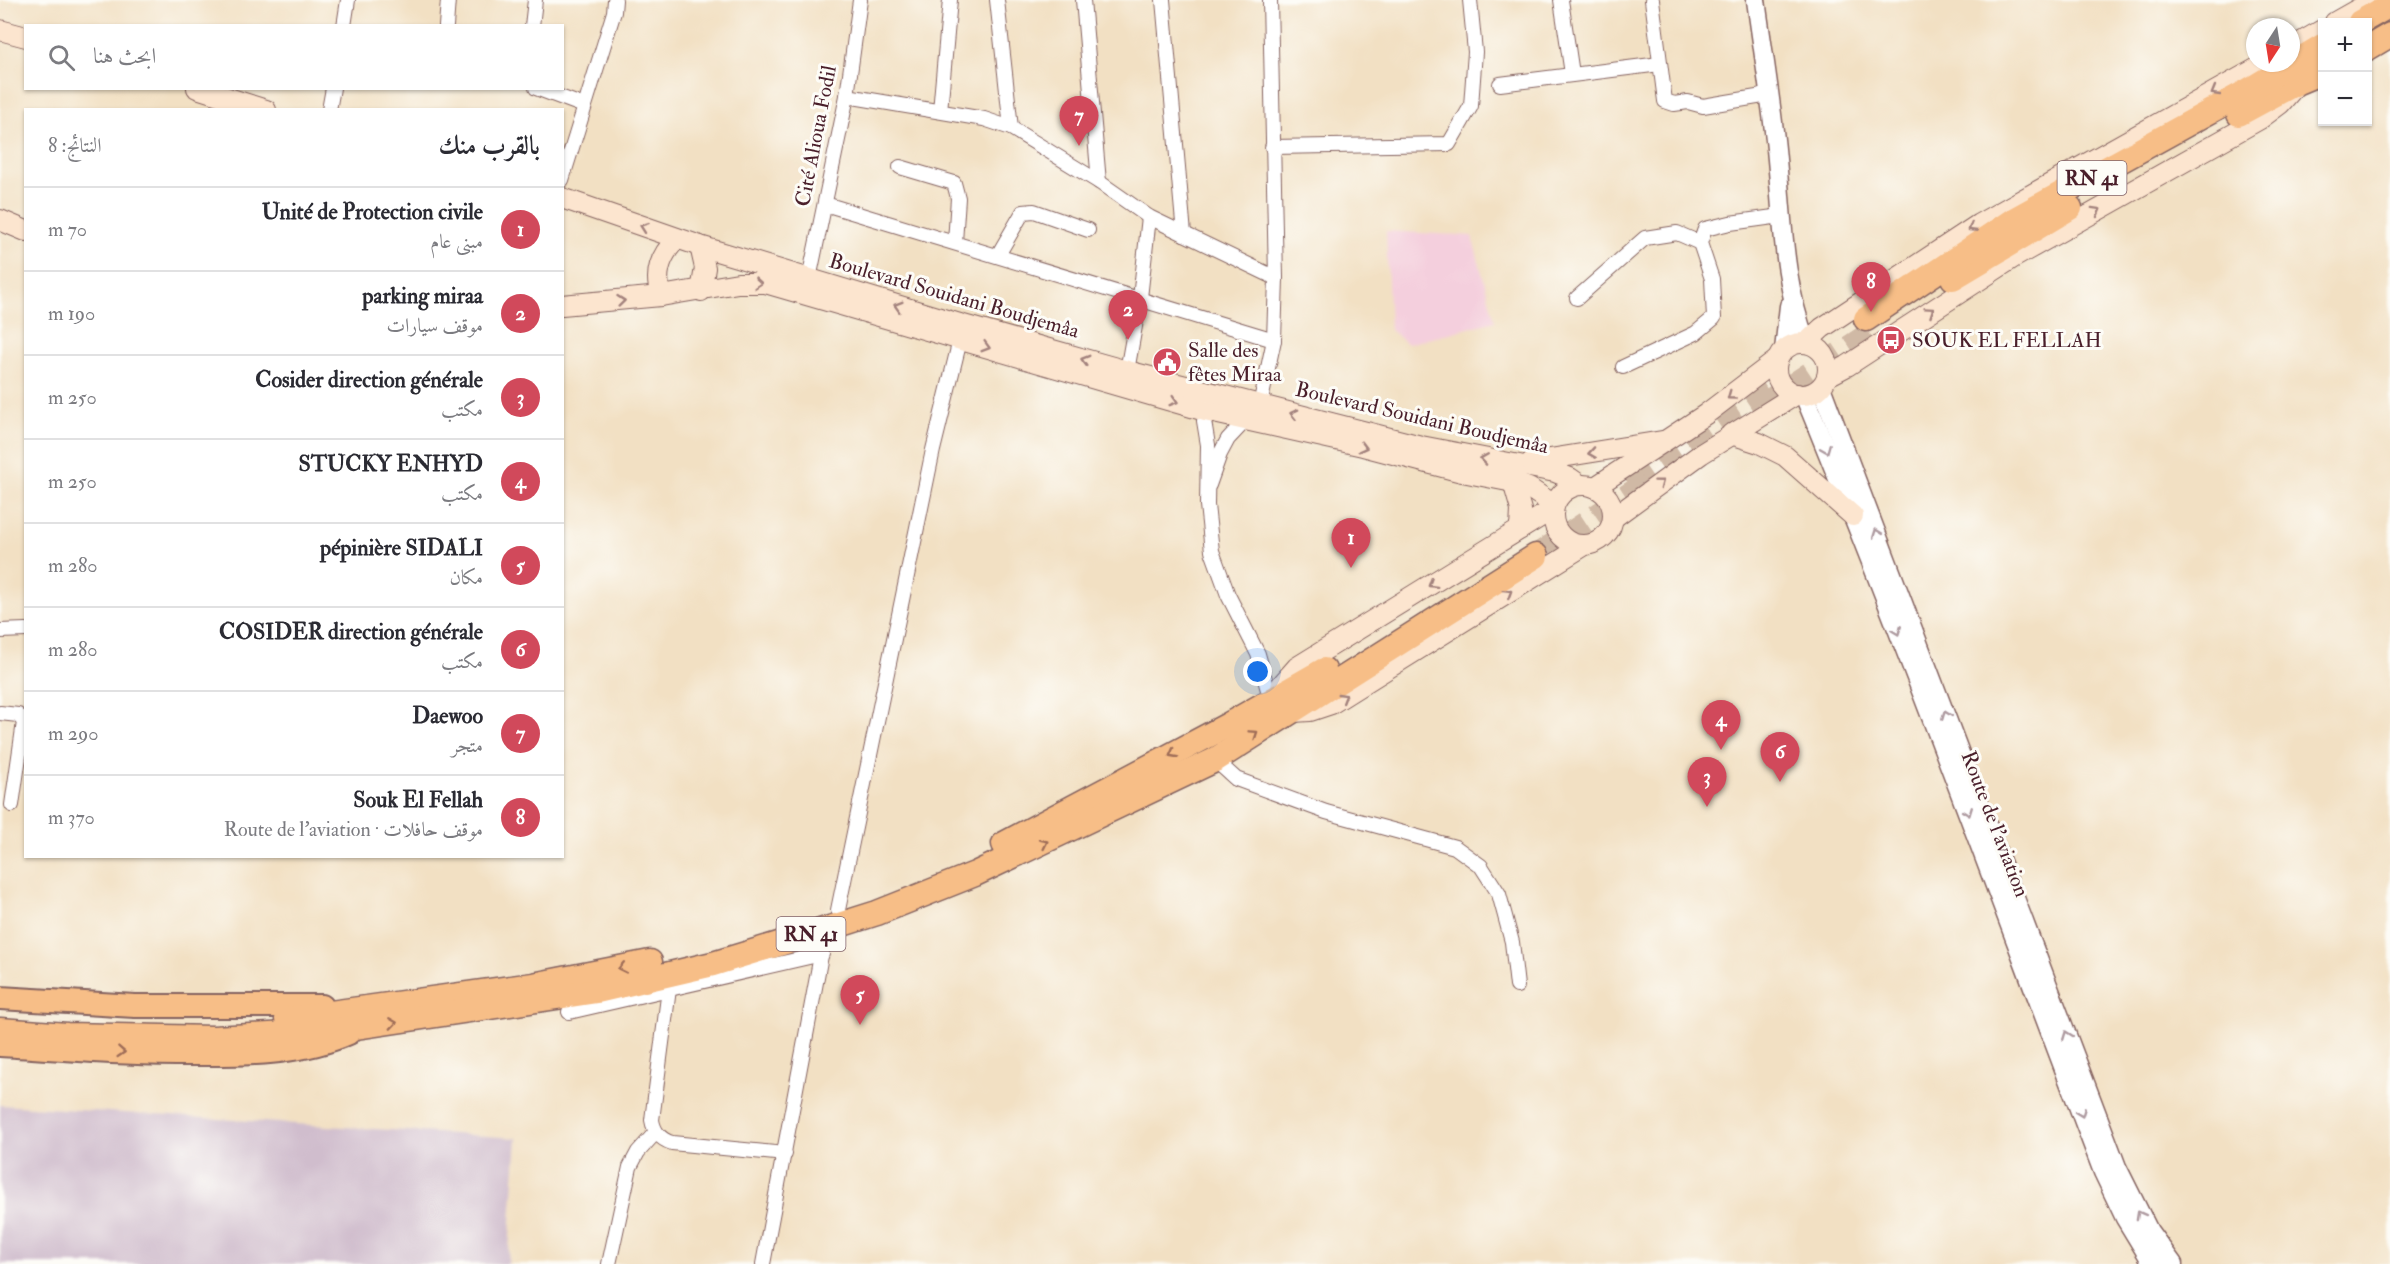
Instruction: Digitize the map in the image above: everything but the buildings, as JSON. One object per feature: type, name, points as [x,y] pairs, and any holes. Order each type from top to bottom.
[{"type":"highway","points":[[2367,18],[2390,4]]},
{"type":"highway","points":[[2372,45],[2390,35]]},
{"type":"highway","name":"RN 41","points":[[2318,48],[2247,92],[2013,220],[1870,325],[2025,234],[2298,82],[2318,74]]},
{"type":"highway","name":"RN 41","points":[[832,920],[1017,838],[1279,704],[1529,543]]},
{"type":"highway","name":"RN 41","points":[[0,1030],[67,1035],[214,1038],[287,1036],[360,1019],[592,975],[906,902],[975,874],[1215,760],[1279,704]]},
{"type":"highway","name":"RN 41","points":[[0,1014],[210,1023],[285,1019],[360,1019]]},
{"type":"main road","points":[[2341,18],[2374,0]]},
{"type":"main road","points":[[0,30],[24,37]]},
{"type":"main road","points":[[2300,43],[2318,32]]},
{"type":"main road","points":[[0,48],[24,37]]},
{"type":"main road","points":[[1807,342],[1822,328],[1979,224],[2250,72]]},
{"type":"main road","points":[[1613,518],[1671,474],[1731,434],[1813,388],[2013,258],[2260,119],[2280,104],[2298,82]]},
{"type":"main road","points":[[202,90],[260,108]]},
{"type":"main road","name":"Boulevard Souidani Boudjemâa","points":[[564,199],[677,239],[1127,371],[1207,401],[1246,420],[1363,446],[1462,472],[1563,474],[1587,486]]},
{"type":"main road","points":[[0,220],[24,230]]},
{"type":"main road","points":[[661,296],[658,279],[661,261],[665,252],[677,239]]},
{"type":"main road","points":[[564,306],[701,291],[705,268],[700,246]]},
{"type":"main road","name":"Boulevard Souidani Boudjemâa","points":[[701,291],[738,283],[765,283],[960,340],[1207,401],[1260,405],[1437,450],[1513,472],[1554,507]]},
{"type":"main road","points":[[1529,543],[1561,494],[1587,486],[1670,440],[1798,342],[1807,342],[1824,352],[1829,364],[1813,388]]},
{"type":"main road","points":[[1781,355],[1776,373],[1781,385],[1813,388]]},
{"type":"main road","points":[[1731,434],[1759,443],[1785,456],[1854,516]]},
{"type":"main road","points":[[1529,543],[1513,472],[1592,454],[1670,440]]},
{"type":"main road","points":[[1279,704],[1310,711],[1331,704],[1585,545],[1601,540],[1611,527],[1613,518],[1611,503],[1602,491],[1587,486]]},
{"type":"main road","points":[[1554,507],[1554,525],[1563,538],[1577,545],[1585,545]]},
{"type":"main road","points":[[0,998],[135,1006],[319,1006],[360,1019]]},
{"type":"main road","points":[[0,1045],[144,1054],[226,1054],[309,1047],[336,1039],[360,1019]]},
{"type":"street","points":[[345,24],[348,0]]},
{"type":"street","points":[[446,24],[448,0]]},
{"type":"street","points":[[532,24],[535,0]]},
{"type":"street","points":[[564,173],[614,12],[615,0]]},
{"type":"street","name":"Cité Alioua Fodil","points":[[809,279],[847,96],[860,0]]},
{"type":"street","points":[[940,111],[950,0]]},
{"type":"street","points":[[997,0],[1011,128]]},
{"type":"street","points":[[1083,0],[1099,182]]},
{"type":"street","points":[[1163,0],[1184,234]]},
{"type":"street","points":[[1209,485],[1224,446],[1260,405],[1274,340],[1276,278],[1270,0]]},
{"type":"street","points":[[1272,147],[1449,144],[1471,106],[1475,52],[1470,0]]},
{"type":"street","points":[[1561,0],[1572,74]]},
{"type":"street","points":[[1652,0],[1665,101],[1674,104],[1688,102],[1703,106],[1769,94]]},
{"type":"street","points":[[1756,0],[1774,132],[1781,216],[1793,306],[1807,342]]},
{"type":"street","points":[[1500,84],[1660,64]]},
{"type":"street","points":[[329,108],[333,90]]},
{"type":"street","points":[[541,90],[584,106]]},
{"type":"street","points":[[847,96],[984,119],[1011,128],[1099,182],[1149,217],[1276,278]]},
{"type":"street","points":[[900,167],[954,183],[958,198],[955,242]]},
{"type":"street","points":[[825,204],[1274,340]]},
{"type":"street","points":[[998,255],[1023,212],[1034,211],[1088,230]]},
{"type":"street","points":[[1623,367],[1696,333],[1714,318],[1712,279],[1701,243],[1705,229],[1781,216]]},
{"type":"street","points":[[1127,371],[1140,298],[1149,217]]},
{"type":"street","points":[[1577,298],[1645,237],[1677,233],[1701,243]]},
{"type":"street","points":[[1781,355],[1789,322],[1790,283]]},
{"type":"street","points":[[763,1264],[822,954],[832,920],[933,450],[960,340]]},
{"type":"street","points":[[1813,388],[2117,1167],[2143,1220],[2173,1264]]},
{"type":"street","name":"Route de l'aviation","points":[[1813,388],[1854,516],[2103,1172],[2125,1218],[2153,1264]]},
{"type":"street","points":[[1207,401],[1204,424],[1209,445],[1208,529],[1212,551],[1228,595],[1258,654],[1279,704]]},
{"type":"street","points":[[0,630],[24,630]]},
{"type":"street","points":[[0,713],[18,715],[24,722],[12,805]]},
{"type":"street","points":[[1215,760],[1236,779],[1326,812],[1455,847],[1481,866],[1499,894],[1512,942],[1517,986]]},
{"type":"street","points":[[569,1012],[822,954]]},
{"type":"street","points":[[669,989],[652,1120],[656,1132],[660,1137],[672,1143],[785,1154]]},
{"type":"street","points":[[609,1264],[630,1167],[638,1152],[656,1132]]},
{"type":"shaded area","points":[[1386,231],[1472,236],[1495,321],[1408,344],[1390,330]]},
{"type":"shaded area","points":[[0,1105],[517,1138],[508,1264],[0,1264]]},
{"type":"tunnel","points":[[1760,407],[1874,331]]},
{"type":"tunnel","points":[[1626,480],[1772,382]]},
{"type":"tunnel","points":[[1536,556],[1654,478]]},
{"type":"place","name":"Daewoo","points":[[1079,146]]},
{"type":"place","name":"Souk El Fellah","points":[[1871,312]]},
{"type":"place","name":"parking miraa","points":[[1128,340]]},
{"type":"place","name":"SOUK EL FELLAH","points":[[1891,340]]},
{"type":"place","name":"Salle des fêtes Miraa","points":[[1167,362]]},
{"type":"place","name":"Unité de Protection civile","points":[[1351,568]]},
{"type":"place","name":"STUCKY ENHYD","points":[[1721,750]]},
{"type":"place","name":"COSIDER direction générale","points":[[1780,782]]},
{"type":"place","name":"Cosider direction générale","points":[[1707,807]]},
{"type":"place","name":"pépinière SIDALI","points":[[860,1025]]}]
